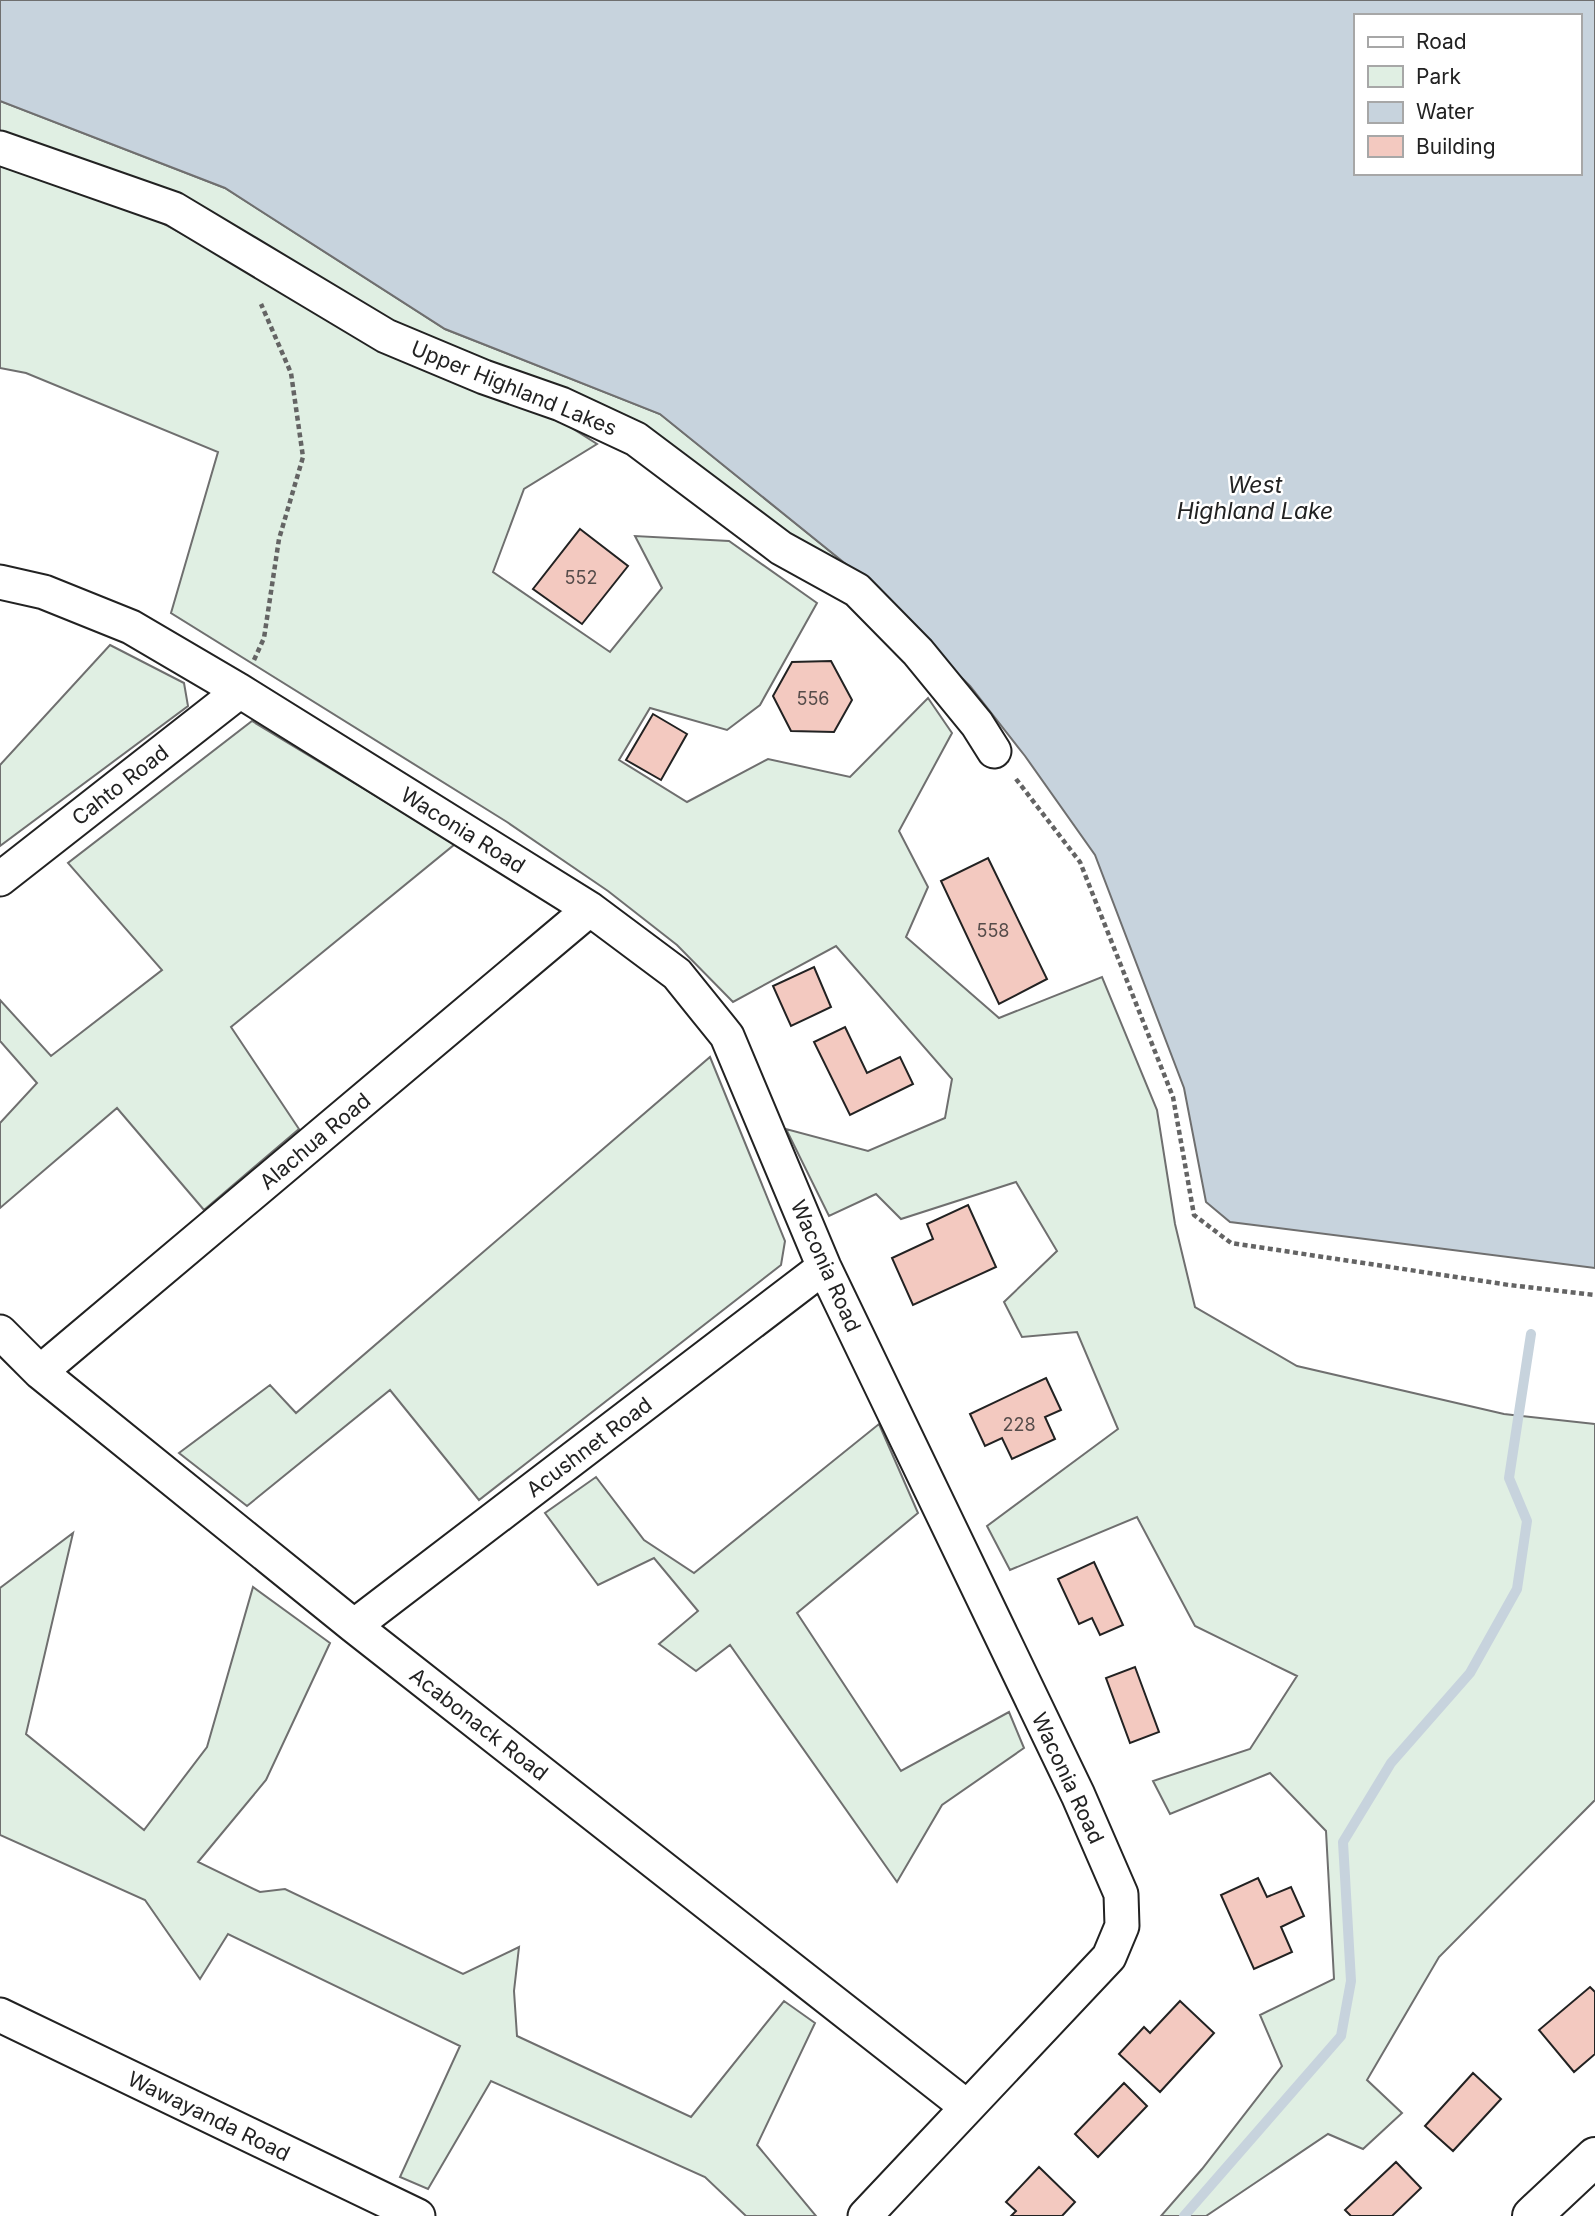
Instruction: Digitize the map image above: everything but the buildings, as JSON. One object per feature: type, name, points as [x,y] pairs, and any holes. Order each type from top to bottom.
[{"type":"street","name":"Upper Highland Lakes","points":[[0,148],[174,209],[386,336],[484,377],[561,404],[636,439],[781,548],[857,590],[918,652],[977,724],[994,751]]},
{"type":"street","name":"Waconia Road","points":[[0,582],[44,593],[131,626],[590,909],[677,974],[727,1036],[824,1267],[1077,1795],[1121,1894],[1122,1926],[1109,1957],[865,2216]]},
{"type":"street","name":"Cahto Road","points":[[0,878],[240,691]]},
{"type":"street","name":"Alachua Road","points":[[40,1372],[590,909]]},
{"type":"street","name":"Acushnet Road","points":[[354,1626],[824,1267]]},
{"type":"street","name":"Acabonack Road","points":[[0,1332],[40,1372],[354,1626],[967,2107]]},
{"type":"street","name":"Wawayanda Road","points":[[0,2015],[418,2216]]},
{"type":"street","points":[[1532,2216],[1595,2157]]},
{"type":"path","points":[[240,691],[264,638],[278,539],[303,457],[291,373],[241,248]]},
{"type":"path","points":[[994,751],[1080,862],[1173,1097],[1194,1216],[1231,1243],[1595,1295]]},
{"type":"green space","points":[[0,101],[225,188],[445,329],[660,414],[847,565],[819,554],[390,323],[0,134]]},
{"type":"green space","points":[[0,166],[157,220],[237,264],[548,413],[597,444],[524,489],[493,572],[610,652],[662,588],[635,536],[729,541],[817,603],[760,705],[727,730],[650,708],[619,760],[687,802],[768,759],[850,777],[928,698],[952,733],[899,831],[928,887],[906,937],[999,1018],[1102,977],[1157,1110],[1175,1224],[1195,1307],[1297,1366],[1504,1414],[1595,1424],[1595,1800],[1439,1957],[1367,2080],[1402,2113],[1363,2149],[1328,2134],[1206,2216],[1161,2216],[1202,2169],[1282,2066],[1260,2015],[1334,1979],[1326,1831],[1270,1773],[1170,1814],[1153,1781],[1250,1749],[1297,1676],[1195,1626],[1137,1517],[1010,1570],[987,1526],[1118,1429],[1077,1332],[1022,1337],[1004,1302],[1057,1251],[1016,1182],[901,1219],[876,1194],[829,1216],[786,1129],[868,1151],[945,1118],[952,1079],[836,946],[733,1002],[677,945],[608,891],[507,822],[171,613],[218,452],[26,373],[0,368]]},
{"type":"green space","points":[[110,645],[184,683],[188,706],[0,846],[0,765]]},
{"type":"green space","points":[[252,721],[455,844],[231,1027],[299,1129],[204,1210],[117,1108],[0,1208],[0,1123],[37,1083],[0,1041],[0,1000],[51,1056],[162,970],[68,863]]},
{"type":"green space","points":[[710,1057],[785,1241],[781,1265],[479,1500],[390,1390],[247,1506],[179,1453],[270,1385],[296,1413]]},
{"type":"green space","points":[[879,1424],[918,1513],[797,1613],[901,1771],[1009,1712],[1024,1748],[942,1805],[897,1882],[730,1645],[696,1671],[659,1644],[698,1611],[654,1558],[598,1585],[545,1513],[596,1477],[644,1540],[694,1573]]},
{"type":"green space","points":[[73,1533],[26,1734],[144,1830],[207,1747],[253,1587],[330,1643],[266,1780],[198,1862],[260,1892],[285,1889],[463,1974],[519,1947],[514,1991],[517,2036],[691,2117],[784,2001],[815,2023],[757,2145],[816,2216],[746,2216],[705,2177],[491,2081],[428,2189],[400,2177],[460,2046],[228,1934],[200,1979],[145,1900],[0,1835],[0,1588]]},
{"type":"water","name":"West Highland Lake","points":[[0,0],[1595,0],[1595,1268],[1230,1222],[1206,1202],[1184,1088],[1095,855],[1025,756],[970,686],[847,565],[660,414],[445,329],[225,188],[0,101]]},
{"type":"waterway","points":[[1184,2216],[1341,2036],[1351,1981],[1343,1842],[1391,1763],[1470,1673],[1517,1589],[1527,1521],[1509,1478],[1531,1334]]}]
